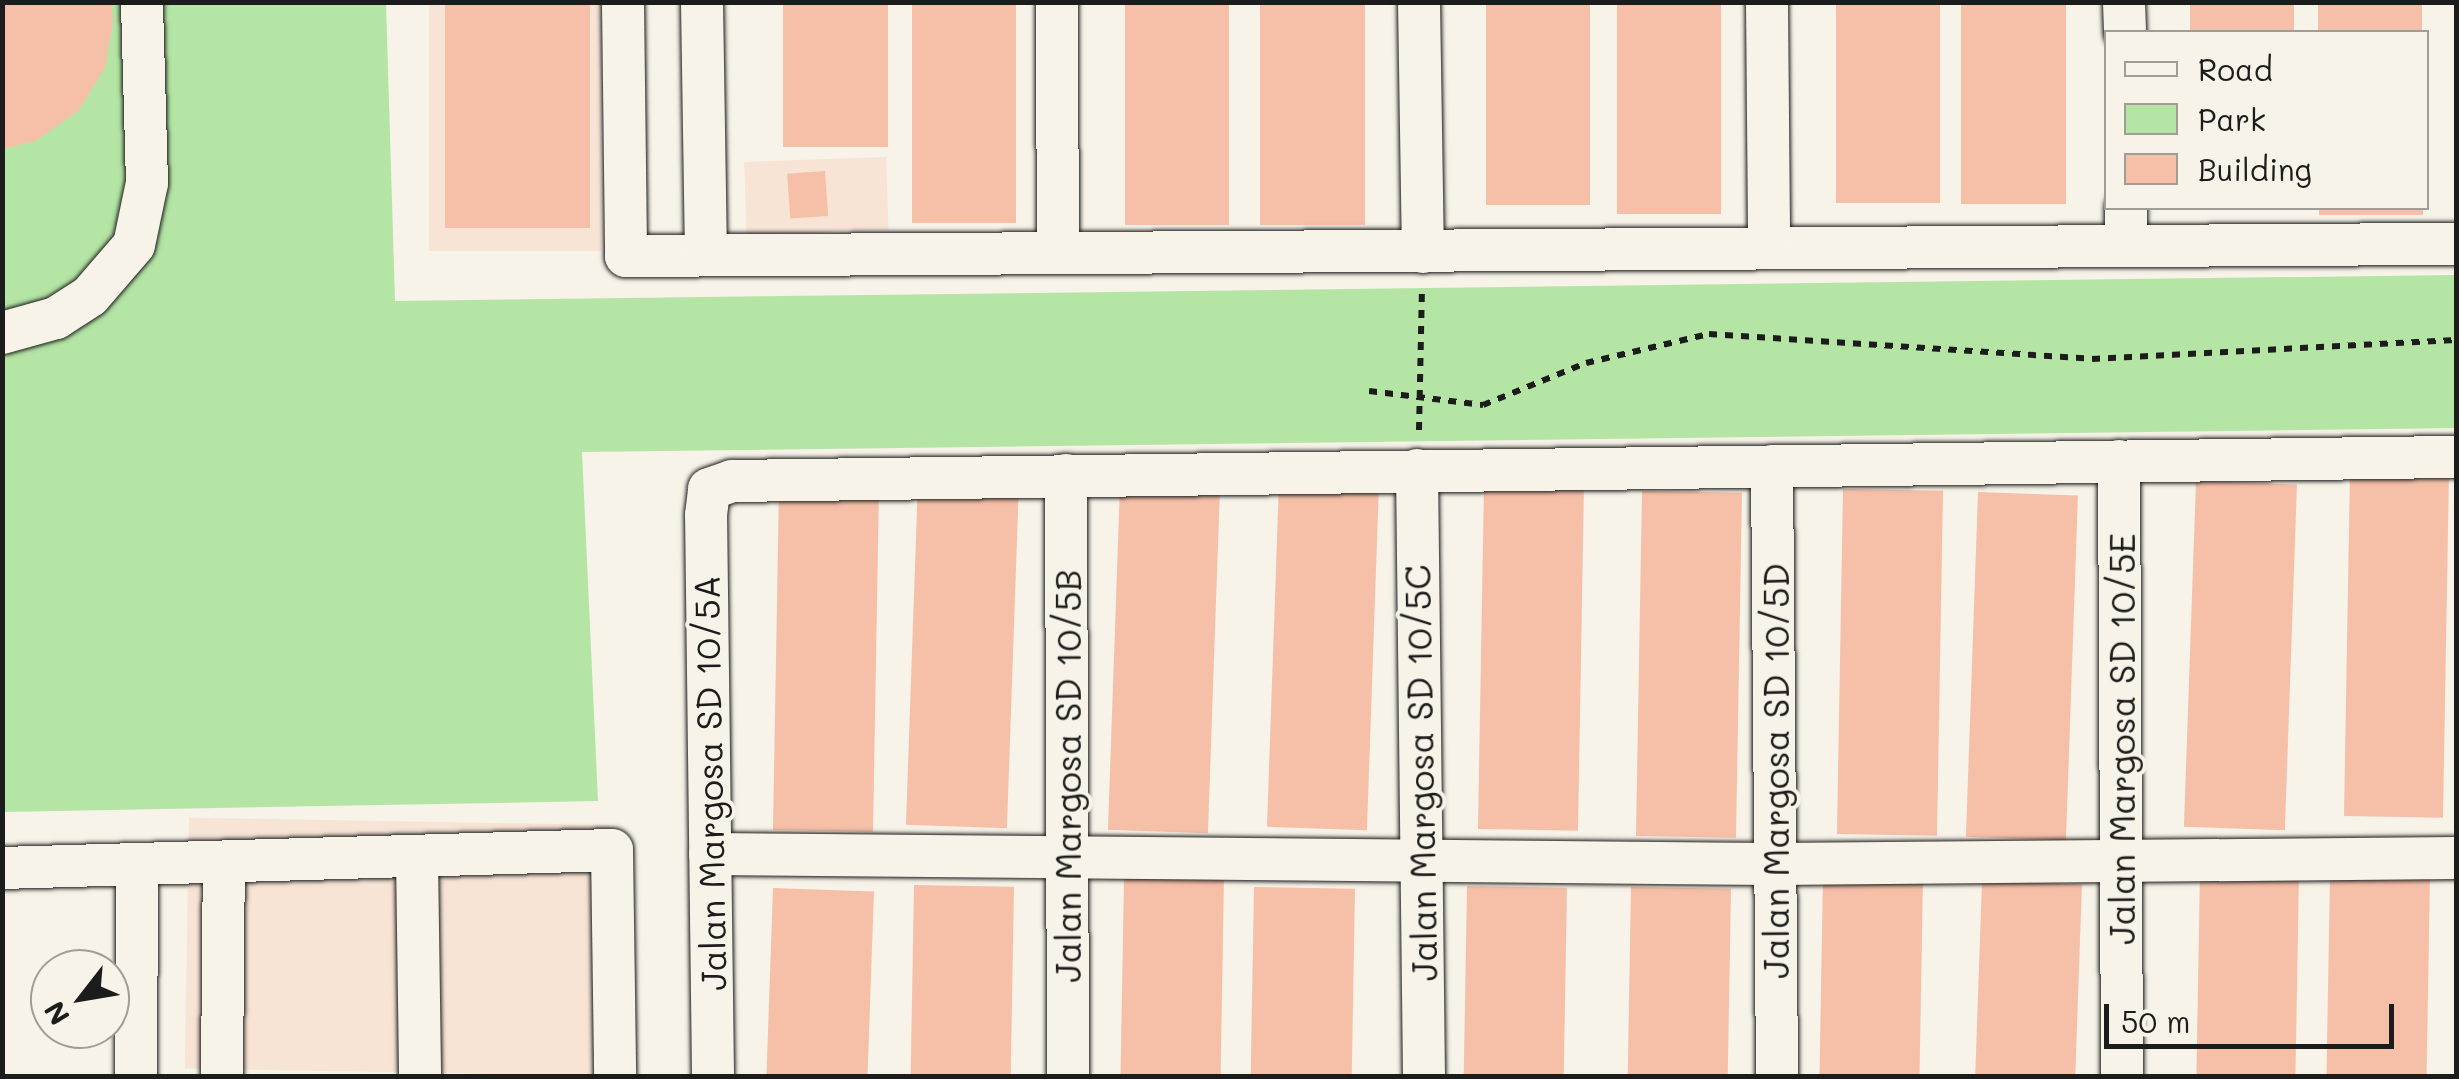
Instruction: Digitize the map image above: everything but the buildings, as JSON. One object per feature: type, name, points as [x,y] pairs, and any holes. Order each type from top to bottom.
[{"type":"street","points":[[2,332],[56,318],[90,296],[134,244],[147,182],[142,2]]},
{"type":"street","points":[[623,2],[626,256],[1769,248],[2126,227],[2456,244]]},
{"type":"street","points":[[702,2],[706,254]]},
{"type":"street","points":[[1057,2],[1058,252]]},
{"type":"street","points":[[1419,2],[1423,252]]},
{"type":"street","points":[[1767,2],[1769,248]]},
{"type":"street","points":[[2124,2],[2125,30]]},
{"type":"street","points":[[1066,475],[2456,458]]},
{"type":"street","name":"Jalan Margosa SD 10/5E","points":[[2119,462],[2122,1076]]},
{"type":"street","name":"Jalan Margosa SD 10/5D","points":[[1772,466],[1777,1076]]},
{"type":"street","name":"Jalan Margosa SD 10/5C","points":[[1416,470],[1424,1076]]},
{"type":"street","name":"Jalan Margosa SD 10/5A","points":[[713,1076],[709,490],[732,481],[1066,475]]},
{"type":"street","name":"Jalan Margosa SD 10/5B","points":[[1066,475],[1068,1076]]},
{"type":"street","points":[[2,868],[612,850],[615,1076]]},
{"type":"street","points":[[710,854],[1775,864],[2456,858]]},
{"type":"street","points":[[417,857],[420,1076]]},
{"type":"street","points":[[222,1076],[224,864]]},
{"type":"street","points":[[136,1076],[137,866]]},
{"type":"path","points":[[1419,425],[1422,305]]},
{"type":"path","points":[[1369,391],[1420,394],[1445,404],[1483,405],[1586,362],[1710,334],[2092,359],[2456,340]]},
{"type":"shaded area","points":[[429,3],[601,3],[601,251],[429,251]]},
{"type":"shaded area","points":[[886,157],[889,230],[747,235],[744,162]]},
{"type":"shaded area","points":[[189,818],[610,825],[606,1076],[185,1069]]},
{"type":"green space","points":[[2,3],[386,3],[395,301],[2456,275],[2456,428],[582,452],[598,801],[3,812]]}]
